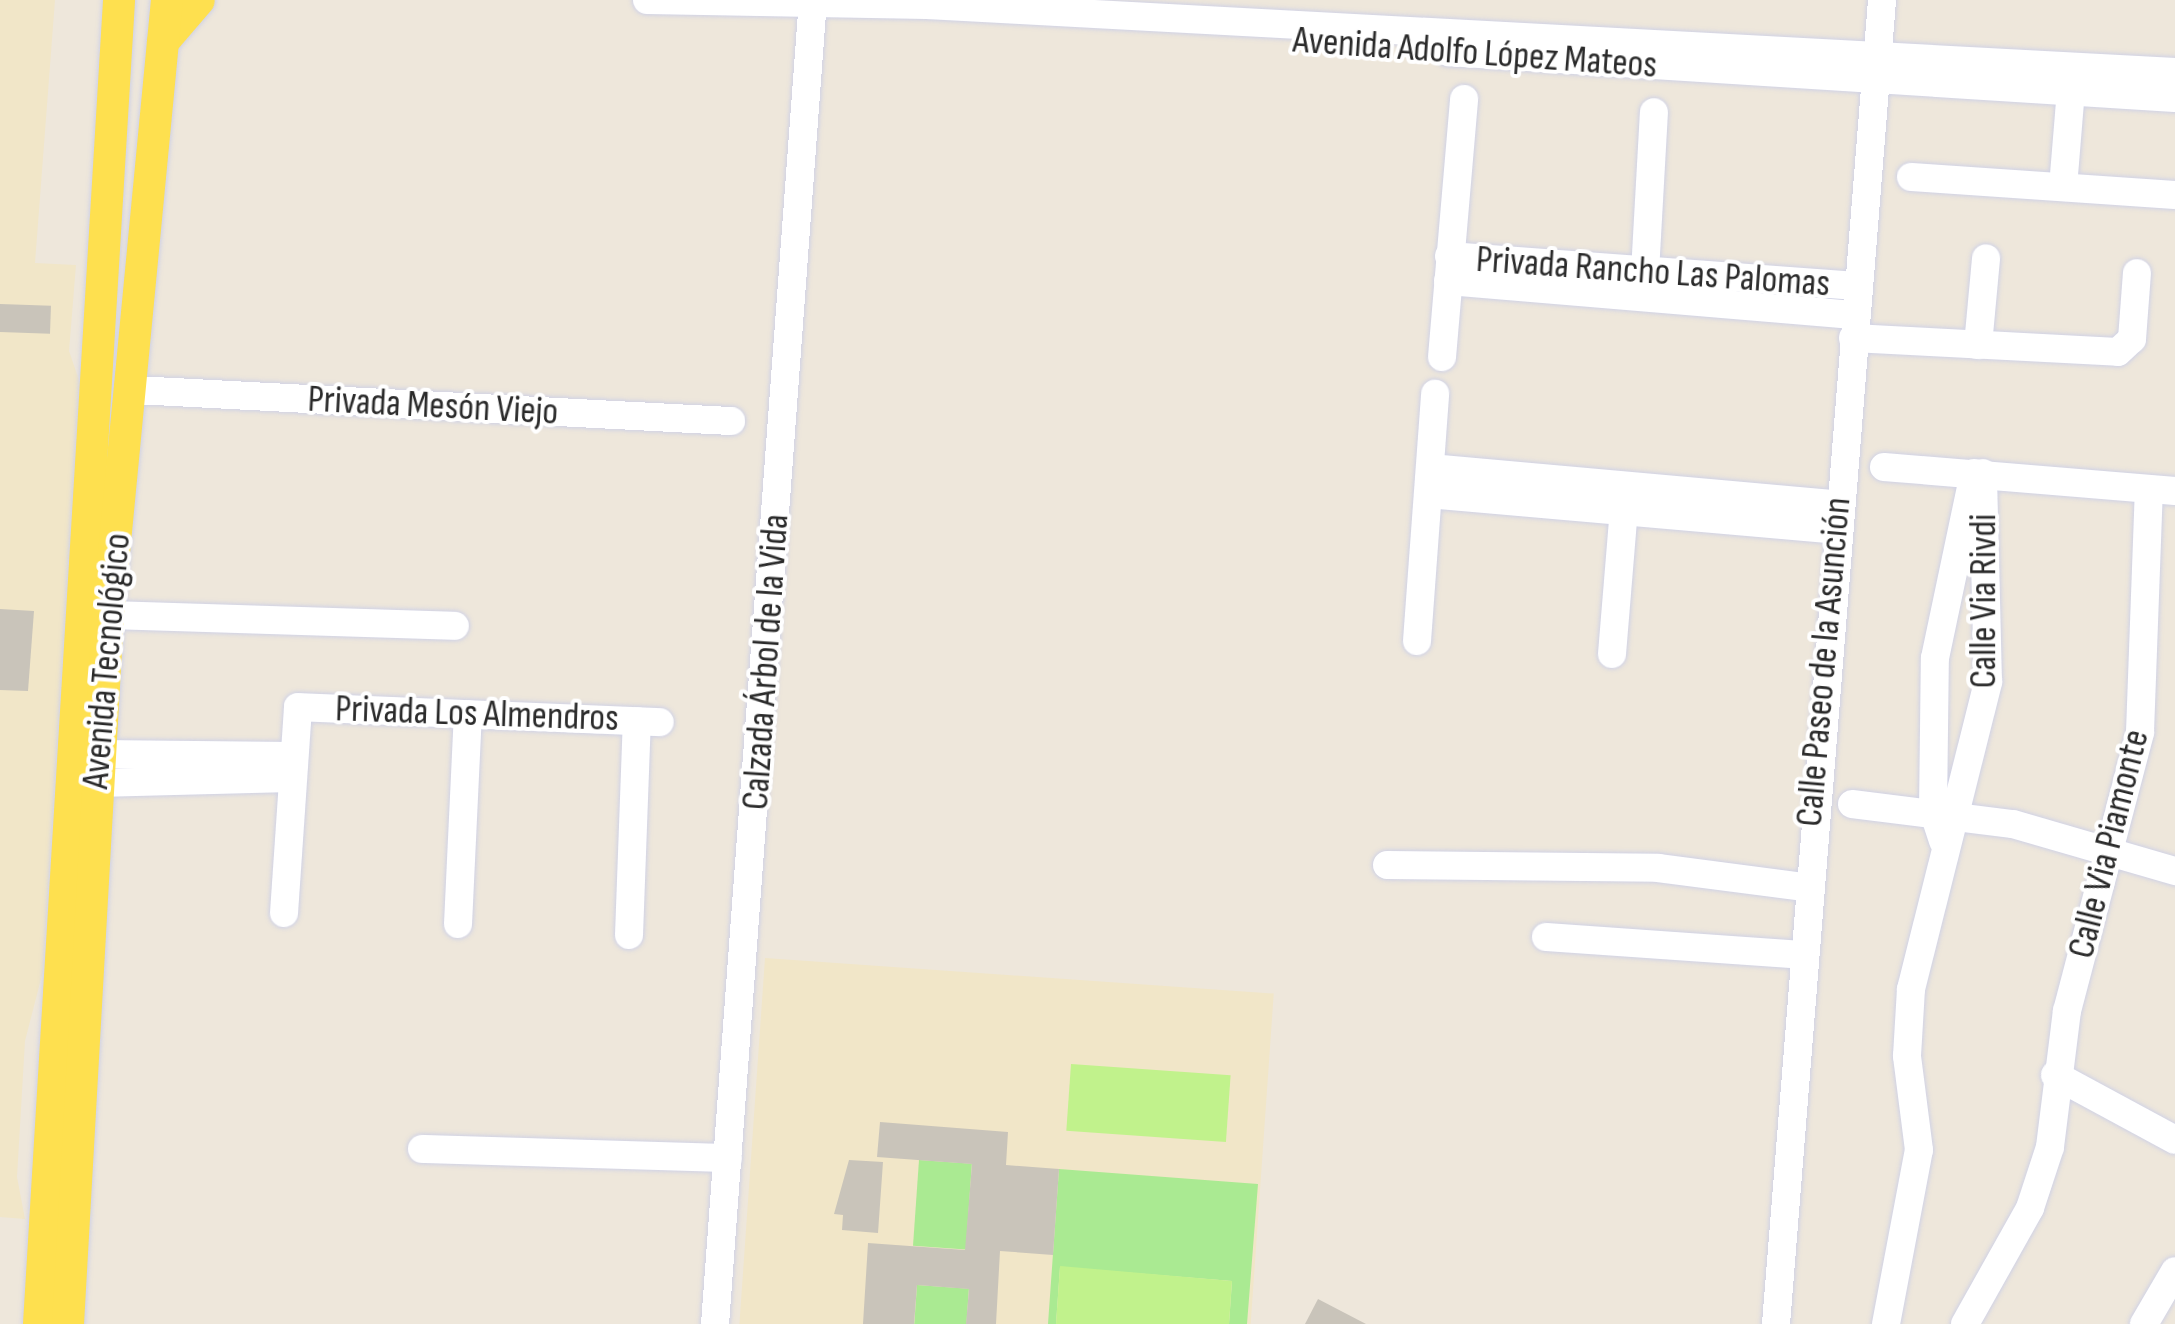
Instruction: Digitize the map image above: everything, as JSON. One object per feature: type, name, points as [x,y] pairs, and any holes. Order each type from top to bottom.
[{"type":"main road","name":"Avenida Tecnológico","points":[[39,1324],[119,0]]},
{"type":"main road","name":"Avenida Tecnológico","points":[[68,1324],[112,768],[108,615],[150,236],[167,0]]},
{"type":"main road","points":[[163,42],[198,0]]},
{"type":"main road","points":[[106,236],[134,226],[150,236]]},
{"type":"street","name":"Avenida Adolfo López Mateos","points":[[647,0],[813,4],[2072,78],[2175,72]]},
{"type":"street","name":"Calle Paseo de la Asunción","points":[[1776,1324],[1805,887],[1882,0]]},
{"type":"street","name":"Calzada Árbol de la Vida","points":[[715,1324],[813,4]]},
{"type":"street","name":"Avenida Adolfo López Mateos","points":[[2072,78],[2175,98]]},
{"type":"street","points":[[2063,187],[2072,78]]},
{"type":"street","points":[[1442,357],[1464,99]]},
{"type":"street","points":[[1644,283],[1654,112]]},
{"type":"street","points":[[1911,177],[2175,194]]},
{"type":"street","points":[[1978,345],[1986,258]]},
{"type":"street","name":"Privada Rancho Las Palomas","points":[[1449,269],[1644,283],[1855,313],[1978,345],[2125,350],[2136,273]]},
{"type":"street","name":"Privada Mesón Viejo","points":[[135,390],[731,422]]},
{"type":"street","points":[[1417,641],[1435,394]]},
{"type":"street","points":[[1884,467],[2162,491]]},
{"type":"street","name":"Calle Via Rivdi","points":[[1946,813],[1935,658],[1979,473]]},
{"type":"street","name":"Calle Via Rivdi","points":[[1886,1324],[1920,1150],[1906,1022],[1946,813],[1988,682],[1979,473]]},
{"type":"street","points":[[1429,481],[1837,517]]},
{"type":"street","name":"Calle Via Piamonte","points":[[1965,1324],[2043,1175],[2055,1075],[2113,849],[2142,715],[2162,491]]},
{"type":"street","points":[[1612,654],[1625,498]]},
{"type":"street","points":[[108,615],[455,626]]},
{"type":"street","name":"Privada Los Almendros","points":[[112,768],[291,767],[295,710],[648,722],[629,936]]},
{"type":"street","points":[[458,924],[468,714]]},
{"type":"street","points":[[284,914],[291,767]]},
{"type":"street","points":[[1852,804],[1946,813],[2113,849],[2175,871]]},
{"type":"street","points":[[1387,865],[1658,868],[1805,887]]},
{"type":"street","points":[[1546,937],[1802,954]]},
{"type":"street","points":[[2055,1075],[2175,1140]]},
{"type":"street","points":[[422,1149],[728,1158]]},
{"type":"street","points":[[2144,1324],[2175,1271]]},
{"type":"shaded area","points":[[0,0],[55,0],[35,263],[76,265],[69,351],[80,383],[43,971],[25,1041],[17,1177],[25,1219],[0,1217]]},
{"type":"shaded area","points":[[765,958],[1274,994],[1251,1324],[739,1324]]},
{"type":"green space","points":[[1071,1064],[1231,1075],[1226,1142],[1066,1131]]},
{"type":"green space","points":[[919,1160],[972,1164],[966,1249],[913,1246]]},
{"type":"green space","points":[[1059,1169],[1258,1184],[1247,1324],[1229,1324],[1232,1281],[1060,1267],[1056,1324],[1048,1324]]},
{"type":"green space","points":[[1060,1266],[1232,1281],[1229,1324],[1056,1324]]},
{"type":"green space","points":[[917,1285],[969,1289],[966,1324],[914,1324]]},
{"type":"building","points":[[0,304],[51,306],[50,334],[0,332]]},
{"type":"building","points":[[0,609],[34,611],[28,691],[0,690]]},
{"type":"building","points":[[880,1122],[1008,1132],[1006,1165],[1059,1169],[1053,1255],[1000,1251],[996,1324],[966,1324],[969,1289],[917,1285],[914,1324],[863,1324],[868,1243],[965,1250],[972,1164],[877,1157]]},
{"type":"building","points":[[849,1160],[883,1162],[878,1233],[842,1230],[843,1215],[834,1214]]},
{"type":"building","points":[[1318,1299],[1366,1324],[1305,1324]]}]
